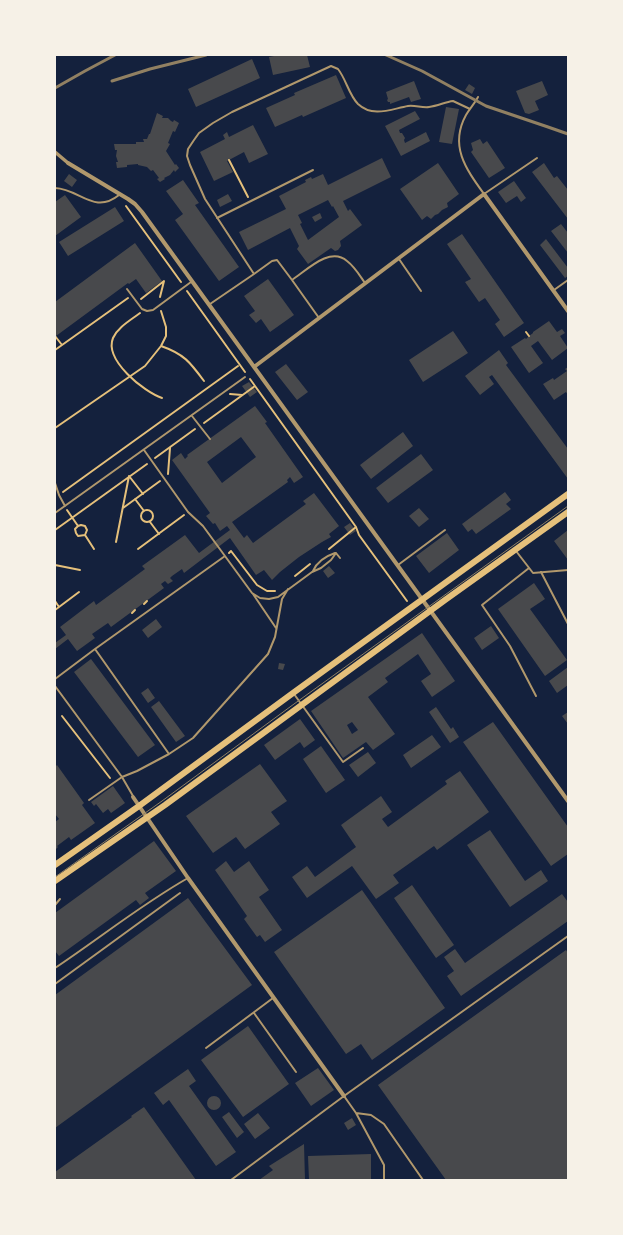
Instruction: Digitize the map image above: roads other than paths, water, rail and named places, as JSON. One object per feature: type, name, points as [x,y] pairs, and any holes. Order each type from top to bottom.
[{"type":"main road","points":[[55,865],[139,806],[568,494]]},
{"type":"main road","points":[[55,882],[147,818],[430,610],[568,512]]},
{"type":"street","points":[[55,152],[68,163],[135,204],[142,212],[568,801]]},
{"type":"street","points":[[254,368],[484,194],[568,311]]},
{"type":"street","points":[[133,797],[188,878],[344,1096]]},
{"type":"lane","points":[[254,274],[205,199],[188,160],[187,153],[194,140],[206,128],[222,118],[331,66],[338,69],[356,101],[362,107],[369,110],[382,112],[409,106],[430,107],[453,101],[470,110]]},
{"type":"lane","points":[[478,96],[466,115],[460,130],[459,145],[460,152],[468,171],[484,194],[537,158]]},
{"type":"lane","points":[[217,218],[313,170]]},
{"type":"lane","points":[[55,188],[66,190],[96,203],[110,201],[119,195]]},
{"type":"lane","points":[[292,280],[322,260],[335,256],[342,257],[349,262],[365,283]]},
{"type":"lane","points":[[398,258],[421,291]]},
{"type":"lane","points":[[209,305],[272,261],[277,260],[319,318]]},
{"type":"lane","points":[[553,291],[568,280]]},
{"type":"lane","points":[[127,288],[137,302],[144,310],[147,311],[160,305],[192,281]]},
{"type":"lane","points":[[55,513],[247,376]]},
{"type":"lane","points":[[192,416],[210,439]]},
{"type":"lane","points":[[144,450],[188,512],[203,526],[276,628]]},
{"type":"lane","points":[[55,483],[65,506]]},
{"type":"lane","points":[[397,565],[445,530]]},
{"type":"lane","points":[[515,549],[533,573],[568,570]]},
{"type":"lane","points":[[252,593],[260,598],[269,599],[278,597],[312,572],[321,568],[331,560],[336,553]]},
{"type":"lane","points":[[336,553],[340,558]]},
{"type":"lane","points":[[312,572],[317,564],[327,556],[336,553]]},
{"type":"lane","points":[[55,679],[95,648],[225,556]]},
{"type":"lane","points":[[529,568],[482,605],[510,646],[536,696]]},
{"type":"lane","points":[[541,572],[568,624]]},
{"type":"lane","points":[[89,800],[122,777],[137,771],[169,754],[193,738],[268,654],[275,637],[282,598],[288,589]]},
{"type":"lane","points":[[95,648],[169,754]]},
{"type":"lane","points":[[55,686],[122,777],[133,797]]},
{"type":"lane","points":[[293,693],[344,762],[363,748]]},
{"type":"lane","points":[[55,968],[164,891],[188,878]]},
{"type":"lane","points":[[55,984],[180,893]]},
{"type":"lane","points":[[55,905],[60,899]]},
{"type":"lane","points":[[231,1180],[344,1096],[568,936]]},
{"type":"lane","points":[[206,1048],[274,998]]},
{"type":"lane","points":[[254,1013],[296,1072]]},
{"type":"lane","points":[[344,1096],[356,1113],[384,1165],[384,1180]]},
{"type":"lane","points":[[356,1113],[371,1115],[384,1124],[424,1180]]},
{"type":"tram line","points":[[55,877],[568,506]]},
{"type":"railway","points":[[55,88],[115,55]]},
{"type":"railway","points":[[112,81],[150,69],[206,55]]},
{"type":"railway","points":[[386,55],[422,71],[486,106],[568,134]]}]
